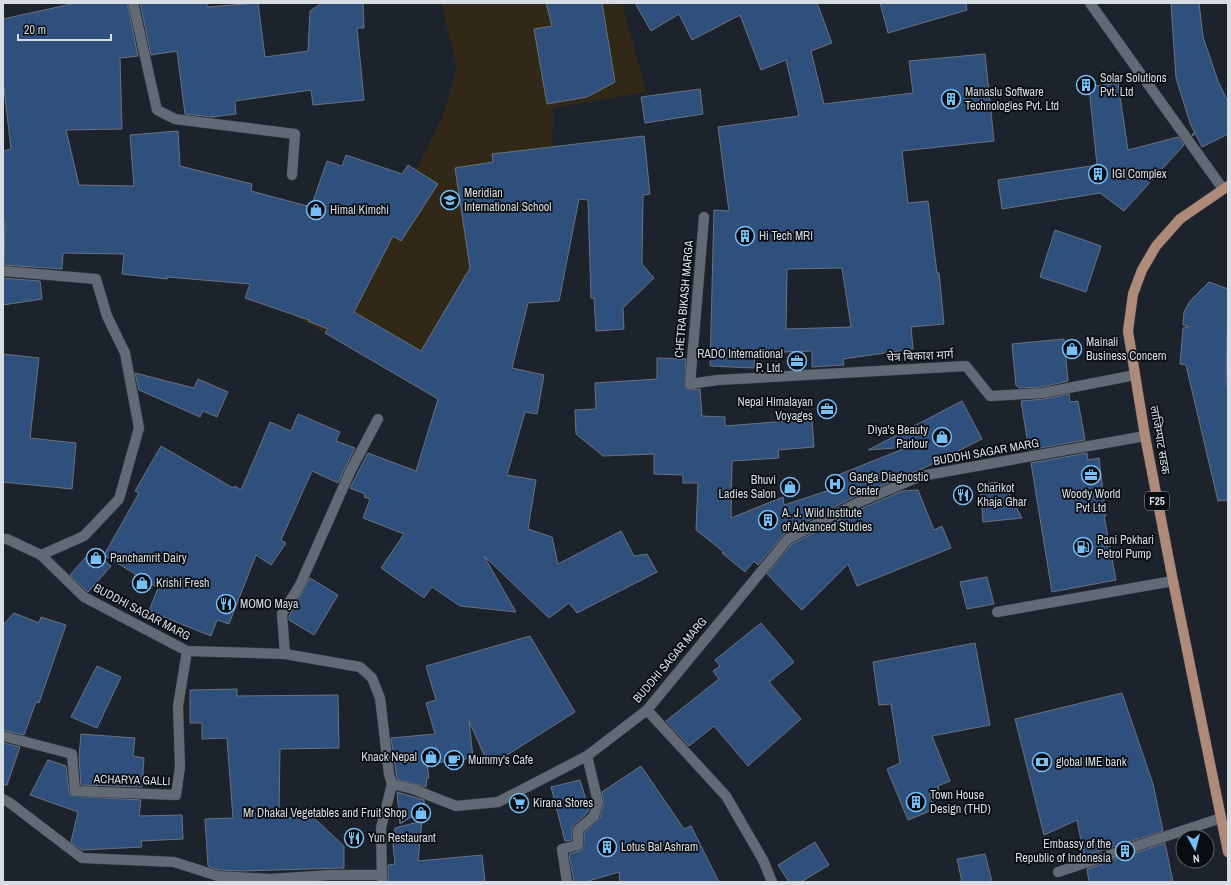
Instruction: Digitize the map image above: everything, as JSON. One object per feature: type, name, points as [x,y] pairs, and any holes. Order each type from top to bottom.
[{"type":"main road","name":"लाजिम्पाट सडक","points":[[1225,187],[1180,219],[1156,246],[1142,270],[1133,294],[1128,331],[1145,436],[1172,581],[1228,852]]},
{"type":"street","points":[[133,3],[157,110],[175,119],[295,134],[292,175]]},
{"type":"street","points":[[1090,3],[1225,187]]},
{"type":"street","name":"CHETRA BIKASH MARGA","points":[[690,384],[704,217]]},
{"type":"street","points":[[3,271],[96,280],[107,316],[125,353],[139,428],[119,499],[84,536],[41,555]]},
{"type":"street","name":"चेत्र बिकाश मार्ग","points":[[690,384],[718,380],[966,366],[990,396],[1043,393],[1135,375]]},
{"type":"street","points":[[285,654],[282,614],[300,585],[350,472],[378,419]]},
{"type":"street","name":"BUDDHI SAGAR MARG","points":[[3,539],[7,539],[41,555],[84,597],[187,651],[285,654],[360,667],[372,678],[380,698],[389,774],[392,784],[413,789],[456,806],[498,802],[587,756],[647,710],[788,539],[854,504],[921,476],[1145,436]]},
{"type":"street","points":[[996,612],[1172,581]]},
{"type":"street","name":"ACHARYA GALLI","points":[[3,736],[72,754],[75,792],[176,795],[180,767],[178,706],[187,651]]},
{"type":"street","points":[[647,710],[726,796],[763,860],[772,882]]},
{"type":"street","points":[[567,882],[562,849],[578,845],[578,830],[594,816],[598,802],[587,756]]},
{"type":"street","points":[[3,799],[82,858],[174,862],[218,876],[270,879],[330,875],[382,878],[381,828],[392,784]]},
{"type":"street","points":[[1058,872],[1220,818]]},
{"type":"shaded area","name":"Meridian International School","points":[[441,3],[622,3],[646,92],[553,108],[552,176],[446,400],[258,296],[385,220],[416,170],[443,115],[457,67]]},
{"type":"building","points":[[76,3],[127,3],[138,56],[120,58],[122,129],[66,130],[79,185],[134,186],[130,135],[178,131],[180,166],[252,184],[251,191],[311,207],[327,161],[342,166],[346,155],[402,174],[408,165],[438,184],[401,241],[393,236],[354,312],[421,351],[470,268],[455,168],[493,162],[492,154],[644,136],[650,194],[643,195],[642,264],[654,278],[623,308],[624,329],[596,331],[594,298],[591,298],[588,200],[579,199],[559,301],[528,303],[512,368],[544,375],[537,414],[525,412],[507,475],[536,480],[528,529],[552,537],[558,564],[621,531],[634,556],[647,554],[657,572],[577,613],[569,603],[549,618],[484,556],[516,612],[460,606],[432,587],[424,598],[381,568],[404,534],[363,518],[370,499],[364,497],[365,494],[350,488],[368,453],[416,471],[438,399],[325,333],[328,329],[308,321],[309,320],[245,298],[250,284],[167,277],[167,279],[122,274],[124,254],[63,253],[62,269],[4,265],[5,220],[3,220],[3,151],[11,149],[3,80],[3,19]]},
{"type":"building","points":[[140,3],[207,3],[207,7],[258,3],[265,57],[308,51],[310,11],[322,3],[363,3],[364,28],[357,28],[364,100],[313,105],[311,90],[235,101],[236,114],[212,117],[185,114],[177,51],[151,55]]},
{"type":"building","points":[[546,3],[602,3],[615,82],[587,97],[547,104],[534,29],[552,26]]},
{"type":"building","points":[[635,3],[817,3],[832,43],[811,51],[824,104],[913,93],[909,61],[985,54],[994,141],[902,151],[908,203],[928,201],[937,273],[939,273],[944,324],[911,327],[913,349],[843,359],[844,365],[812,367],[812,351],[755,353],[754,368],[710,366],[714,210],[729,211],[718,127],[799,116],[786,60],[761,70],[740,15],[692,40],[679,14],[651,31]],"holes":[[[842,268],[851,327],[786,329],[787,269]]]},
{"type":"building","points":[[880,3],[966,3],[967,10],[888,33]]},
{"type":"building","points":[[1171,3],[1199,3],[1203,37],[1218,81],[1228,102],[1228,134],[1202,147],[1190,123],[1176,78]]},
{"type":"building","name":"IGI Complex","points":[[1118,83],[1128,150],[1178,137],[1184,145],[1124,211],[1100,193],[1002,209],[998,180],[1097,165],[1089,87]]},
{"type":"building","points":[[700,89],[703,114],[645,123],[641,97]]},
{"type":"building","points":[[1055,230],[1101,246],[1086,292],[1040,277]]},
{"type":"building","points":[[3,278],[40,281],[42,299],[3,305]]},
{"type":"building","points":[[1209,282],[1228,289],[1226,386],[1228,385],[1228,500],[1218,501],[1186,365],[1180,364],[1183,328],[1189,327],[1183,325],[1184,312],[1190,301]]},
{"type":"building","points":[[1064,339],[1068,381],[1042,387],[1019,388],[1016,386],[1012,344]]},
{"type":"building","points":[[3,354],[39,358],[30,438],[76,443],[72,489],[3,482]]},
{"type":"building","points":[[657,358],[686,359],[685,388],[690,390],[700,389],[702,416],[725,417],[725,426],[812,419],[814,447],[778,450],[779,458],[732,461],[731,518],[783,497],[784,505],[836,488],[833,477],[908,447],[868,450],[962,401],[982,439],[922,469],[852,498],[785,533],[758,565],[754,561],[745,572],[722,553],[724,552],[696,530],[698,483],[683,483],[683,475],[654,474],[654,454],[603,456],[576,434],[575,410],[596,409],[595,383],[657,379]]},
{"type":"building","points":[[135,373],[194,388],[198,379],[228,392],[217,417],[203,411],[200,417],[139,390]]},
{"type":"building","points":[[1069,394],[1070,402],[1078,401],[1085,440],[1029,450],[1021,401],[1044,399]]},
{"type":"building","points":[[298,414],[340,432],[336,441],[355,448],[338,483],[312,471],[281,540],[286,543],[271,565],[256,555],[229,624],[217,620],[211,636],[149,611],[158,588],[104,555],[139,493],[135,491],[161,446],[233,488],[235,486],[241,490],[270,422],[291,431]]},
{"type":"building","points":[[1087,453],[1088,460],[1099,458],[1106,516],[1104,516],[1116,580],[1052,592],[1031,463]]},
{"type":"building","points":[[1003,482],[1022,518],[983,522],[980,484]]},
{"type":"building","points":[[918,490],[934,530],[942,526],[951,548],[857,586],[848,564],[802,610],[767,574],[792,544],[858,510],[902,491]]},
{"type":"building","points":[[92,550],[111,566],[88,592],[70,575]]},
{"type":"building","points":[[987,577],[994,604],[967,609],[960,582]]},
{"type":"building","points":[[310,578],[338,595],[314,635],[289,620],[289,616]]},
{"type":"building","points":[[14,613],[39,623],[41,617],[66,625],[39,703],[36,702],[24,735],[3,730],[3,625]]},
{"type":"building","points":[[761,623],[794,662],[769,682],[801,719],[748,766],[714,726],[689,746],[666,721],[719,679],[713,671],[720,666],[715,660]]},
{"type":"building","points":[[530,636],[575,712],[496,762],[492,756],[485,757],[469,721],[473,758],[427,764],[429,778],[427,778],[426,787],[397,779],[391,738],[435,734],[426,703],[436,700],[426,666]]},
{"type":"building","points":[[975,643],[990,725],[932,736],[950,781],[938,786],[939,790],[929,794],[935,809],[908,820],[887,769],[900,763],[891,704],[879,705],[873,662]]},
{"type":"building","points":[[97,666],[121,677],[97,728],[71,717]]},
{"type":"building","points":[[237,689],[237,696],[338,695],[339,748],[280,749],[279,818],[313,817],[344,846],[344,868],[241,871],[219,870],[208,866],[205,819],[233,818],[227,738],[202,739],[202,723],[190,723],[190,690]]},
{"type":"building","points":[[1122,693],[1153,784],[1163,831],[1084,856],[1077,820],[1044,835],[1015,719]]},
{"type":"building","points":[[81,734],[135,738],[133,756],[144,758],[142,787],[81,785],[79,758]]},
{"type":"building","points":[[3,743],[20,747],[7,785],[3,785]]},
{"type":"building","points":[[48,760],[66,766],[69,792],[71,796],[141,800],[139,816],[182,815],[183,839],[141,841],[142,847],[82,850],[71,842],[78,812],[30,795]]},
{"type":"building","points":[[641,766],[684,829],[691,826],[719,882],[620,882],[619,872],[585,882],[574,882],[569,854],[582,850],[584,845],[584,833],[600,818],[604,803],[602,792]]},
{"type":"building","points":[[580,780],[587,803],[591,800],[591,802],[588,812],[572,827],[572,840],[565,841],[551,787]]},
{"type":"building","points":[[397,792],[424,800],[424,809],[400,824]]},
{"type":"building","points":[[422,821],[418,861],[482,855],[485,882],[388,882],[388,865],[395,864],[393,845],[395,828]]},
{"type":"building","points":[[815,842],[829,865],[801,882],[789,882],[778,865]]},
{"type":"building","points":[[1165,843],[1173,882],[1089,882],[1087,869]]},
{"type":"building","points":[[985,854],[992,882],[962,882],[957,859]]},
{"type":"place","name":"Solar Solutions Pvt. Ltd","points":[[1086,85]]},
{"type":"place","name":"Manaslu Software Technologies Pvt. Ltd","points":[[951,99]]},
{"type":"place","name":"IGI Complex","points":[[1098,174]]},
{"type":"place","name":"Meridian International School","points":[[450,200]]},
{"type":"place","name":"Himal Kimchi","points":[[316,210]]},
{"type":"place","name":"Hi Tech MRI","points":[[745,236]]},
{"type":"place","name":"Mainali Business Concern","points":[[1072,349]]},
{"type":"place","name":"RADO International P. Ltd.","points":[[797,361]]},
{"type":"place","name":"Nepal Himalayan Voyages","points":[[827,409]]},
{"type":"place","name":"Diya's Beauty Parlour","points":[[942,437]]},
{"type":"place","name":"Woody World Pvt Ltd","points":[[1091,475]]},
{"type":"place","name":"Ganga Diagnostic Center","points":[[835,484]]},
{"type":"place","name":"Bhuvi Ladies Salon","points":[[790,487]]},
{"type":"place","name":"Charikot Khaja Ghar","points":[[963,495]]},
{"type":"place","name":"A. J. Wild Institute of Advanced Studies","points":[[768,520]]},
{"type":"place","name":"Pani Pokhari Petrol Pump","points":[[1083,547]]},
{"type":"place","name":"Panchamrit Dairy","points":[[96,558]]},
{"type":"place","name":"Krishi Fresh","points":[[142,583]]},
{"type":"place","name":"MOMO Maya","points":[[226,604]]},
{"type":"place","name":"Knack Nepal","points":[[431,757]]},
{"type":"place","name":"Mummy's Cafe","points":[[454,760]]},
{"type":"place","name":"global IME bank","points":[[1042,762]]},
{"type":"place","name":"Town House Design (THD)","points":[[916,802]]},
{"type":"place","name":"Kirana Stores","points":[[519,803]]},
{"type":"place","name":"Mr Dhakal Vegetables and Fruit Shop","points":[[421,813]]},
{"type":"place","name":"Yun Restaurant","points":[[354,838]]},
{"type":"place","name":"Lotus Bal Ashram","points":[[607,847]]},
{"type":"place","name":"Embassy of the Republic of Indonesia","points":[[1125,851]]}]
